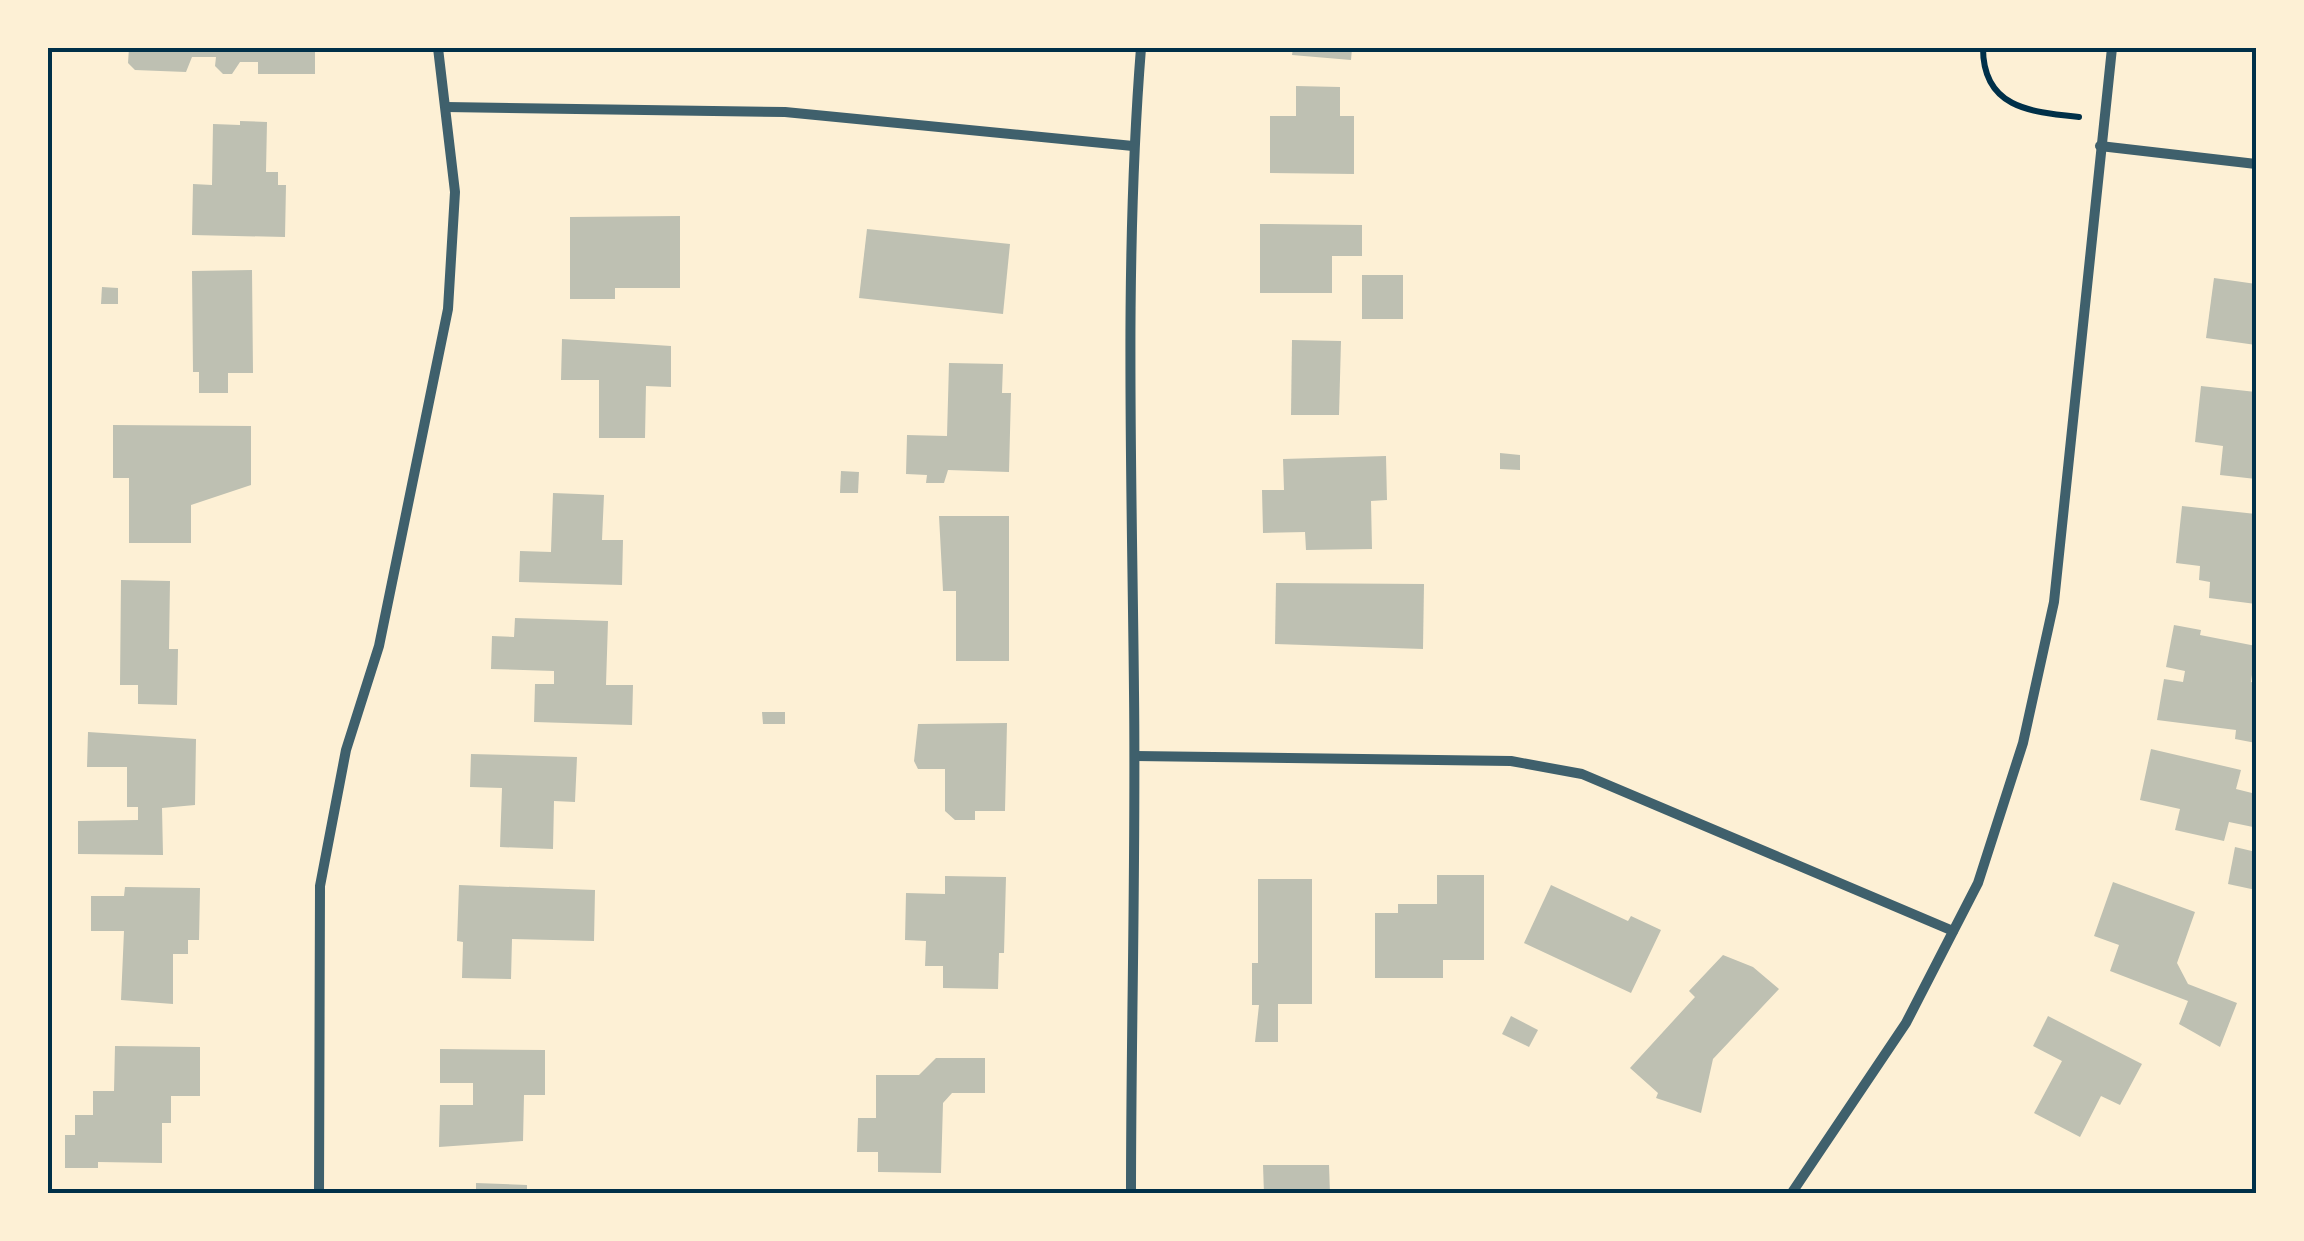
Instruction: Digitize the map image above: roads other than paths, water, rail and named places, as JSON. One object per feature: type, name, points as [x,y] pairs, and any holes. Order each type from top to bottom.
[{"type":"street","points":[[319,1194],[320,886],[346,750],[379,646],[448,309],[455,192],[438,48]]},
{"type":"street","points":[[1131,1194],[1135,756],[1133,146],[1141,48]]},
{"type":"street","points":[[1791,1194],[1906,1023],[1978,883],[2024,743],[2054,602],[2112,48]]},
{"type":"street","points":[[446,108],[785,112],[1133,146]]},
{"type":"street","points":[[2100,146],[2256,164]]},
{"type":"street","points":[[1135,756],[1512,761],[1582,774],[1953,931]]}]
